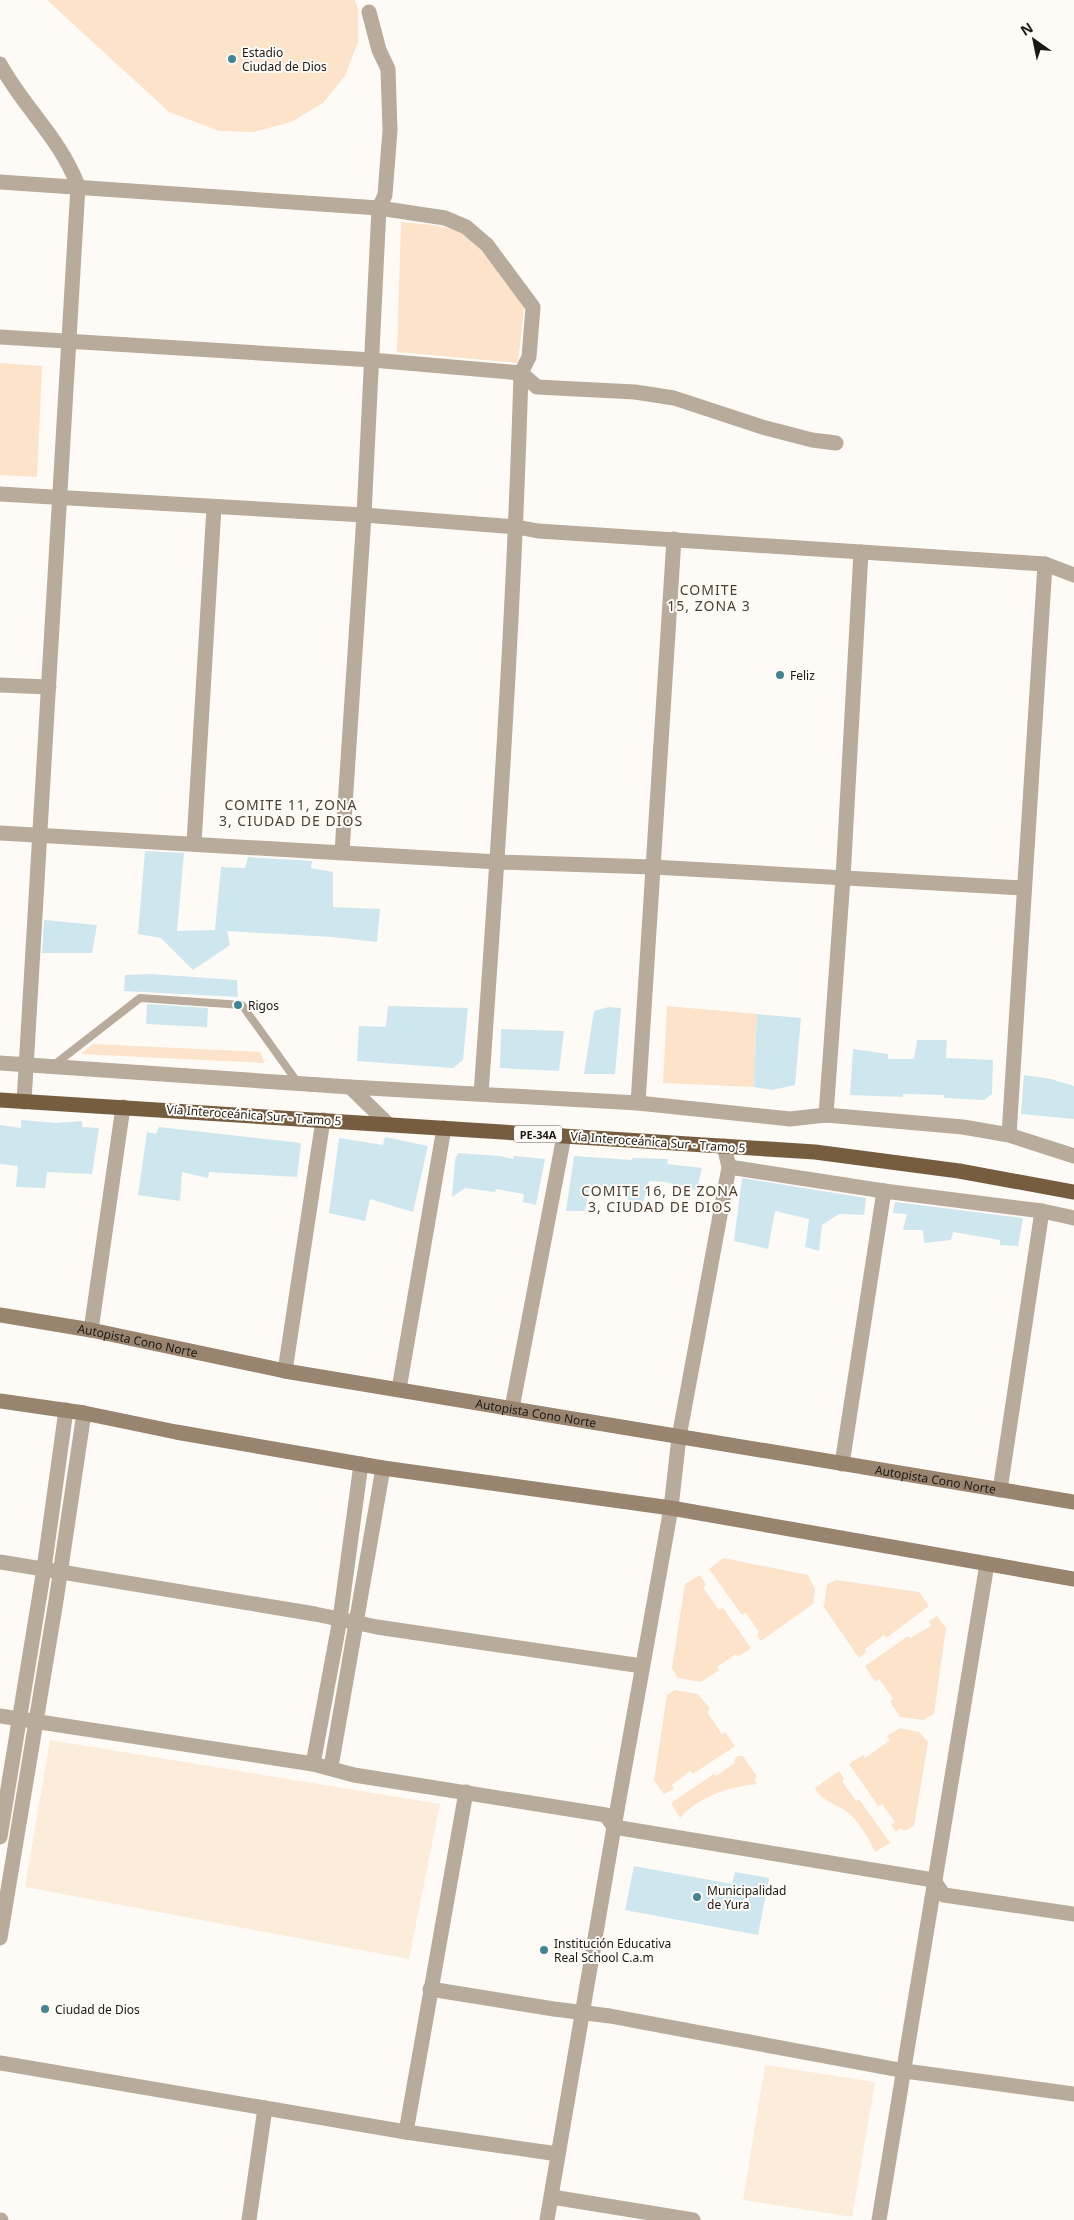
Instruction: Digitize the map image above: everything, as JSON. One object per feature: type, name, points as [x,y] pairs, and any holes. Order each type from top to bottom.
[{"type":"highway","name":"Vía Interoceánica Sur - Tramo 5","points":[[0,1100],[815,1152],[900,1162],[1074,1192]]},
{"type":"main road","name":"Autopista Cono Norte","points":[[0,1315],[91,1330],[285,1371],[1074,1502]]},
{"type":"main road","points":[[0,1401],[84,1413],[176,1432],[383,1468],[671,1508],[1074,1579]]},
{"type":"street","points":[[342,852],[364,515],[379,208],[385,195],[390,130],[388,69],[379,50],[369,12]]},
{"type":"street","points":[[0,64],[11,84],[50,134],[69,163],[78,186],[24,1102]]},
{"type":"street","points":[[0,182],[379,208],[445,218],[466,227],[487,245],[533,307],[528,357],[521,373],[517,527],[498,862],[481,1094]]},
{"type":"street","points":[[0,337],[372,360],[521,373],[537,387],[635,392],[674,398],[762,427],[812,440],[836,443]]},
{"type":"street","points":[[0,494],[364,515],[517,527],[538,531],[1045,564],[1074,575]]},
{"type":"street","points":[[194,843],[214,507]]},
{"type":"street","points":[[638,1103],[674,540]]},
{"type":"street","points":[[826,1115],[843,878],[861,552]]},
{"type":"street","points":[[1009,1135],[1045,564]]},
{"type":"street","points":[[0,685],[49,688]]},
{"type":"street","points":[[0,833],[498,862],[653,868],[1024,888]]},
{"type":"street","points":[[0,1063],[53,1065],[298,1084],[638,1103],[790,1119],[826,1115],[963,1128],[1009,1135],[1074,1156]]},
{"type":"street","points":[[350,1087],[388,1124]]},
{"type":"street","points":[[91,1330],[122,1107]]},
{"type":"street","points":[[285,1371],[323,1120]]},
{"type":"street","points":[[398,1389],[444,1128]]},
{"type":"street","points":[[512,1408],[564,1136]]},
{"type":"street","points":[[548,2220],[582,2012],[671,1508],[679,1437],[729,1167],[724,1146]]},
{"type":"street","points":[[729,1167],[884,1191],[1042,1211],[1074,1218]]},
{"type":"street","points":[[842,1464],[884,1191]]},
{"type":"street","points":[[1000,1490],[1042,1211]]},
{"type":"street","points":[[0,1837],[44,1569],[66,1410]]},
{"type":"street","points":[[0,1938],[84,1413]]},
{"type":"street","points":[[313,1764],[340,1619],[361,1464]]},
{"type":"street","points":[[331,1767],[383,1468]]},
{"type":"street","points":[[0,1562],[357,1622],[642,1666]]},
{"type":"street","points":[[879,2220],[905,2071],[933,1880],[987,1564]]},
{"type":"street","points":[[0,1716],[313,1764],[354,1774],[606,1815],[614,1827],[933,1880],[944,1894],[1074,1914]]},
{"type":"street","points":[[406,2132],[466,1792]]},
{"type":"street","points":[[430,1989],[582,2012],[905,2071],[1074,2094]]},
{"type":"street","points":[[0,2063],[406,2132],[558,2154]]},
{"type":"street","points":[[249,2220],[264,2108]]},
{"type":"street","points":[[552,2197],[693,2220]]},
{"type":"lane","points":[[53,1065],[140,998],[242,1005],[298,1084]]},
{"type":"shaded area","name":"Estadio Ciudad de Dios","points":[[47,0],[355,0],[358,9],[358,42],[345,76],[323,103],[291,122],[254,132],[219,131],[169,112]]},
{"type":"shaded area","points":[[401,222],[451,229],[467,237],[485,255],[524,308],[518,363],[397,352]]},
{"type":"shaded area","points":[[0,363],[42,366],[37,477],[0,475]]},
{"type":"shaded area","points":[[667,1006],[757,1014],[754,1087],[663,1083]]},
{"type":"shaded area","points":[[93,1044],[260,1052],[265,1063],[81,1054]]},
{"type":"shaded area","points":[[723,1558],[808,1575],[815,1589],[813,1604],[761,1641],[757,1635],[759,1632],[746,1613],[742,1615],[709,1569]]},
{"type":"shaded area","points":[[700,1575],[706,1585],[703,1588],[719,1610],[723,1608],[751,1648],[738,1657],[736,1654],[717,1667],[719,1670],[701,1682],[678,1678],[672,1668],[685,1584]]},
{"type":"shaded area","points":[[836,1580],[919,1592],[929,1606],[886,1638],[884,1635],[865,1649],[866,1652],[859,1658],[824,1607],[827,1584]]},
{"type":"shaded area","points":[[937,1616],[946,1628],[934,1714],[923,1720],[900,1717],[890,1701],[893,1698],[879,1679],[875,1682],[865,1666],[908,1636],[910,1638],[931,1626],[929,1621]]},
{"type":"shaded area","points":[[675,1690],[698,1694],[710,1709],[707,1712],[722,1734],[725,1732],[735,1746],[693,1774],[690,1771],[672,1785],[674,1789],[664,1794],[654,1781],[667,1695]]},
{"type":"shaded area","points":[[900,1728],[919,1732],[928,1742],[914,1826],[904,1831],[901,1828],[896,1832],[891,1825],[895,1822],[882,1804],[878,1806],[849,1764],[863,1755],[865,1758],[890,1740],[887,1736]]},
{"type":"shaded area","points":[[50,1740],[440,1804],[409,1959],[25,1887]]},
{"type":"shaded area","points":[[738,1756],[743,1756],[757,1777],[754,1779],[757,1784],[736,1787],[715,1794],[696,1804],[680,1818],[671,1803],[714,1774],[716,1776],[735,1763],[734,1760]]},
{"type":"shaded area","points":[[839,1771],[844,1779],[842,1781],[856,1801],[859,1799],[890,1843],[875,1852],[859,1824],[846,1811],[824,1799],[815,1788]]},
{"type":"shaded area","points":[[765,2065],[875,2082],[852,2217],[743,2200]]},
{"type":"building","points":[[145,851],[184,853],[177,931],[215,930],[221,867],[245,868],[248,857],[312,861],[311,868],[333,872],[333,907],[380,909],[377,942],[332,937],[227,931],[230,945],[193,970],[161,938],[138,934]]},
{"type":"building","points":[[44,920],[97,925],[92,953],[42,953]]},
{"type":"building","points":[[150,974],[237,980],[238,997],[124,991],[125,975]]},
{"type":"building","points":[[147,1004],[208,1008],[207,1027],[146,1024]]},
{"type":"building","points":[[388,1006],[468,1008],[463,1060],[453,1068],[357,1061],[359,1026],[386,1027]]},
{"type":"building","points":[[609,1007],[621,1008],[615,1074],[584,1074],[594,1011]]},
{"type":"building","points":[[757,1014],[801,1018],[795,1085],[772,1090],[754,1087]]},
{"type":"building","points":[[501,1029],[564,1031],[559,1071],[500,1068]]},
{"type":"building","points":[[917,1040],[947,1040],[946,1058],[993,1060],[992,1094],[984,1100],[944,1098],[944,1095],[903,1094],[903,1097],[850,1095],[853,1049],[888,1054],[888,1059],[914,1059]]},
{"type":"building","points":[[1024,1075],[1051,1079],[1074,1086],[1074,1119],[1021,1114]]},
{"type":"building","points":[[21,1120],[57,1123],[82,1121],[82,1127],[99,1128],[92,1174],[47,1172],[45,1188],[16,1187],[18,1166],[0,1164],[0,1125],[21,1128]]},
{"type":"building","points":[[159,1127],[301,1143],[297,1177],[209,1172],[208,1178],[182,1172],[180,1201],[138,1195],[147,1132],[156,1134]]},
{"type":"building","points":[[385,1137],[428,1146],[413,1212],[370,1199],[365,1221],[329,1213],[339,1138],[383,1145]]},
{"type":"building","points":[[458,1153],[500,1156],[513,1159],[514,1156],[545,1159],[536,1205],[523,1202],[524,1194],[496,1189],[495,1192],[465,1188],[452,1197],[455,1160]]},
{"type":"building","points":[[574,1156],[632,1160],[632,1158],[668,1159],[667,1164],[702,1168],[697,1190],[665,1182],[649,1181],[640,1213],[627,1211],[629,1190],[589,1189],[585,1211],[566,1211]]},
{"type":"building","points":[[742,1178],[866,1198],[864,1215],[839,1214],[822,1225],[819,1251],[805,1247],[809,1219],[775,1211],[768,1249],[734,1241]]},
{"type":"building","points":[[895,1202],[1023,1218],[1018,1246],[1000,1245],[1000,1240],[953,1232],[951,1240],[924,1243],[923,1230],[903,1230],[907,1214],[893,1213]]},
{"type":"building","name":"Municipalidad de Yura","points":[[634,1866],[732,1884],[735,1872],[769,1878],[758,1935],[625,1910]]},
{"type":"place","name":"Estadio Ciudad de Dios","points":[[232,59]]},
{"type":"place","name":"Feliz","points":[[780,675]]},
{"type":"place","name":"Rigos","points":[[238,1005]]},
{"type":"place","name":"Municipalidad de Yura","points":[[697,1897]]},
{"type":"place","name":"Institución Educativa Real School C.a.m","points":[[544,1950]]},
{"type":"place","name":"Ciudad de Dios","points":[[45,2009]]},
{"type":"district","name":"COMITE 15, ZONA 3","points":[[709,598]]},
{"type":"district","name":"COMITE 11, ZONA 3, CIUDAD DE DIOS","points":[[291,812]]},
{"type":"district","name":"COMITE 16, DE ZONA 3, CIUDAD DE DIOS","points":[[660,1198]]}]
